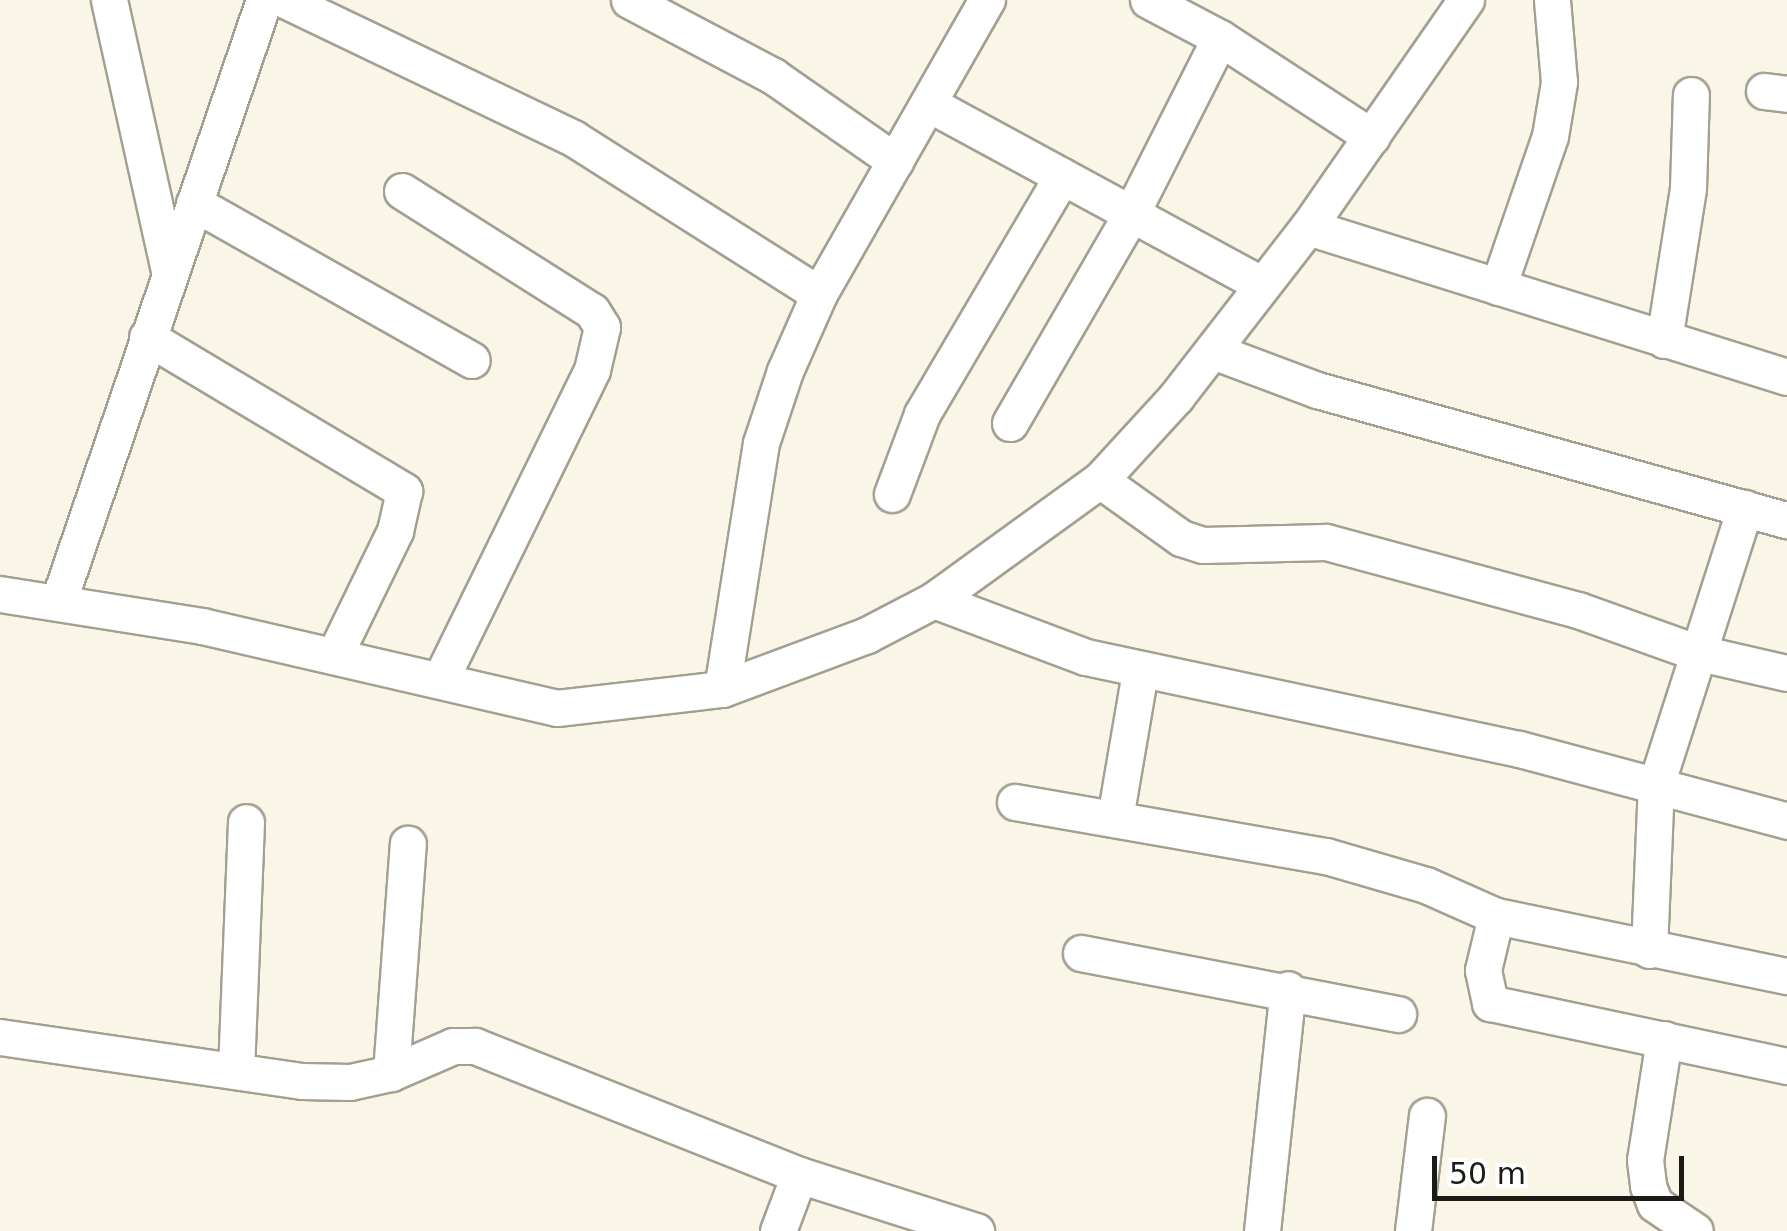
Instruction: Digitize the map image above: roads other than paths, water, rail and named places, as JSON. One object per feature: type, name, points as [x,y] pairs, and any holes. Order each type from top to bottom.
[{"type":"street","points":[[59,600],[264,0]]},
{"type":"street","points":[[285,0],[574,138],[819,294]]},
{"type":"street","points":[[629,0],[772,76],[894,160]]},
{"type":"street","points":[[722,689],[761,443],[819,294],[987,0]]},
{"type":"street","points":[[1148,0],[1220,38],[1372,138]]},
{"type":"street","points":[[0,594],[59,600],[335,654],[557,708],[722,689],[868,635],[934,600],[1100,480],[1213,351],[1260,284],[1308,227],[1466,0]]},
{"type":"street","points":[[1498,287],[1550,136],[1559,82],[1552,0]]},
{"type":"street","points":[[114,5],[169,272]]},
{"type":"street","points":[[1010,423],[1131,214],[1220,38]]},
{"type":"street","points":[[1664,340],[1688,188],[1691,95]]},
{"type":"street","points":[[930,105],[1260,284]]},
{"type":"street","points":[[892,494],[922,414],[1062,176]]},
{"type":"street","points":[[402,191],[592,311],[602,327],[592,370],[440,680]]},
{"type":"street","points":[[194,203],[472,360]]},
{"type":"street","points":[[1308,227],[1787,377]]},
{"type":"street","points":[[147,338],[404,491],[396,531],[335,654]]},
{"type":"street","points":[[1213,351],[1316,390],[1787,520]]},
{"type":"street","points":[[1100,480],[1181,538],[1203,545],[1326,542],[1578,610],[1696,652],[1787,673]]},
{"type":"street","points":[[1648,950],[1656,784],[1745,508]]},
{"type":"street","points":[[934,600],[1140,670],[1500,744],[1787,821]]},
{"type":"street","points":[[1115,818],[1140,670]]},
{"type":"street","points":[[1015,802],[1378,870],[1496,916],[1787,976]]},
{"type":"street","points":[[236,1071],[246,822]]},
{"type":"street","points":[[391,1073],[408,844]]},
{"type":"street","points":[[1496,916],[1483,970],[1490,1003],[1787,1066]]},
{"type":"street","points":[[1081,953],[1398,1014]]},
{"type":"street","points":[[1262,1231],[1288,990]]},
{"type":"street","points":[[0,1037],[236,1071],[350,1082],[391,1073],[454,1046],[475,1046],[798,1176],[976,1231]]},
{"type":"street","points":[[1664,1039],[1645,1160],[1648,1186],[1655,1204],[1695,1231]]},
{"type":"street","points":[[1413,1231],[1427,1116]]},
{"type":"street","points":[[778,1231],[798,1176]]}]
